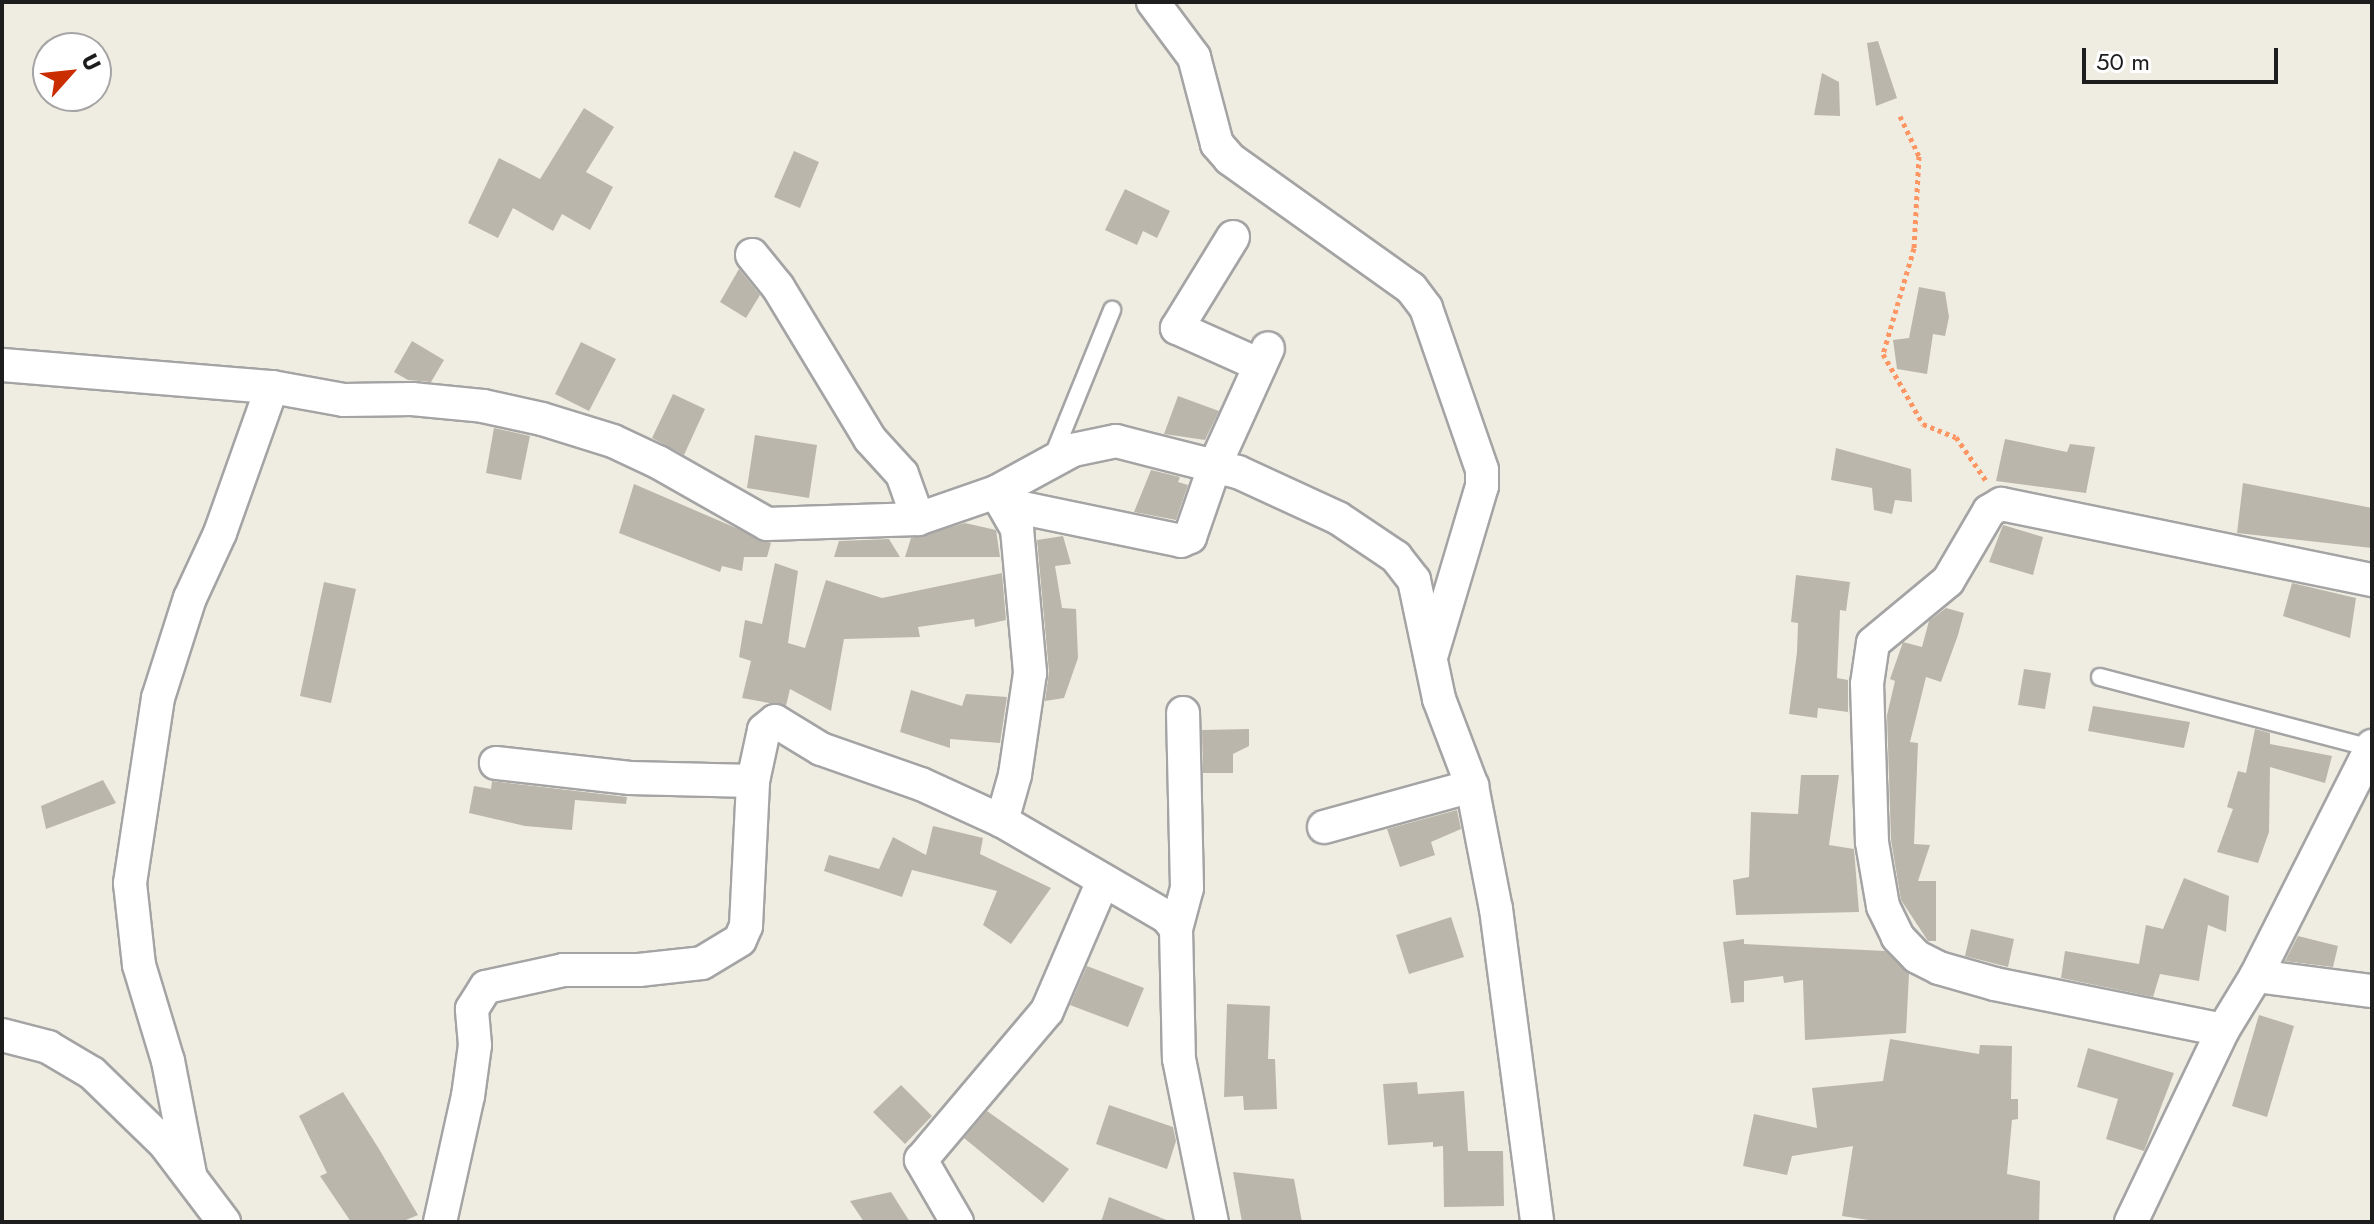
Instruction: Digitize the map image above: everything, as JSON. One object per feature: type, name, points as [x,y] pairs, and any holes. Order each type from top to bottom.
[{"type":"street","points":[[1153,2],[1194,57],[1217,144],[1230,159],[1411,288],[1426,308],[1482,470],[1482,486],[1431,659]]},
{"type":"street","points":[[1000,498],[1181,541],[1195,531],[1215,465],[1264,356],[1177,328],[1233,237]]},
{"type":"street","points":[[752,255],[778,287],[870,439],[902,474],[918,519]]},
{"type":"street","points":[[2,365],[272,387],[344,400],[412,399],[483,406],[542,419],[613,441],[658,462],[767,524],[918,519],[1000,498],[1052,459],[1089,444],[1116,441],[1215,465],[1304,500],[1396,557],[1414,580],[1439,699],[1472,786],[1496,909],[1537,1222]]},
{"type":"street","points":[[190,1174],[168,1061],[139,965],[130,883],[158,698],[190,598],[220,533],[272,387]]},
{"type":"street","points":[[1000,498],[1017,529],[1030,673],[1015,775],[1002,821]]},
{"type":"street","points":[[2223,1030],[2149,1019],[1939,968],[1917,957],[1898,937],[1883,906],[1872,842],[1867,684],[1873,643],[1948,581],[1989,511],[2001,504],[2372,580]]},
{"type":"street","points":[[1183,713],[1187,888],[1176,929],[1179,1059],[1212,1222]]},
{"type":"street","points":[[440,1222],[468,1096],[475,1045],[472,1009],[477,995],[501,980],[563,970],[639,970],[702,963],[740,940],[747,910],[753,781],[764,730],[775,721],[821,749],[921,784],[1002,821],[1160,912],[1176,929]]},
{"type":"street","points":[[2131,1222],[2223,1030],[2256,976],[2372,747]]},
{"type":"street","points":[[496,763],[630,778],[753,781]]},
{"type":"street","points":[[1324,827],[1472,786]]},
{"type":"street","points":[[957,1222],[921,1160],[1047,1011],[1103,881]]},
{"type":"street","points":[[2256,976],[2372,991]]},
{"type":"street","points":[[2,1035],[48,1047],[92,1073],[190,1174],[224,1222]]},
{"type":"lane","points":[[1052,459],[1112,310]]},
{"type":"lane","points":[[2100,677],[2372,747]]},
{"type":"path","points":[[1900,116],[1919,156],[1915,234],[1883,354],[1917,417],[1927,428],[1962,442],[2001,504]]},
{"type":"building","points":[[1878,41],[1897,98],[1876,106],[1867,43]]},
{"type":"building","points":[[1822,73],[1839,82],[1840,116],[1814,115]]},
{"type":"building","points":[[584,108],[614,127],[586,172],[613,187],[590,230],[562,214],[553,231],[513,208],[498,238],[468,223],[499,158],[540,179]]},
{"type":"building","points":[[794,151],[819,162],[800,208],[774,197]]},
{"type":"building","points":[[1125,189],[1170,211],[1157,238],[1143,231],[1137,245],[1105,230]]},
{"type":"building","points":[[739,269],[760,295],[746,318],[720,302]]},
{"type":"building","points":[[1919,287],[1945,292],[1949,317],[1945,336],[1933,334],[1927,374],[1897,369],[1893,340],[1909,338]]},
{"type":"building","points":[[412,341],[444,360],[431,382],[408,380],[394,372]]},
{"type":"building","points":[[581,342],[616,359],[589,411],[555,394]]},
{"type":"building","points":[[673,394],[705,409],[684,455],[652,438]]},
{"type":"building","points":[[1178,396],[1219,411],[1205,440],[1164,434]]},
{"type":"building","points":[[494,428],[530,436],[521,480],[486,473]]},
{"type":"building","points":[[755,435],[817,445],[809,498],[747,488]]},
{"type":"building","points":[[2005,439],[2067,452],[2070,444],[2095,447],[2086,493],[1996,481]]},
{"type":"building","points":[[1836,448],[1911,469],[1912,502],[1895,500],[1892,514],[1874,510],[1872,488],[1831,480]]},
{"type":"building","points":[[1151,470],[1180,477],[1178,482],[1188,485],[1176,520],[1134,512]]},
{"type":"building","points":[[2243,483],[2372,508],[2372,548],[2237,533]]},
{"type":"building","points":[[634,484],[771,543],[767,557],[744,557],[742,571],[722,566],[720,572],[619,533]]},
{"type":"building","points":[[965,523],[996,530],[1000,557],[905,557],[911,538]]},
{"type":"building","points":[[2003,525],[2043,537],[2033,575],[1989,562]]},
{"type":"building","points":[[1063,536],[1071,564],[1055,566],[1062,608],[1076,609],[1078,658],[1064,698],[1045,701],[1049,672],[1037,540]]},
{"type":"building","points":[[889,539],[900,557],[834,557],[839,541]]},
{"type":"building","points":[[775,563],[798,571],[788,643],[805,648],[826,580],[882,598],[1002,573],[1006,620],[975,627],[974,619],[918,627],[920,637],[844,639],[831,711],[790,689],[786,706],[742,698],[751,661],[739,657],[745,620],[762,624]]},
{"type":"building","points":[[1796,575],[1850,582],[1846,611],[1840,610],[1837,678],[1848,680],[1848,712],[1818,708],[1817,718],[1789,714],[1797,652],[1798,623],[1791,622]]},
{"type":"building","points":[[324,582],[356,589],[331,703],[300,696]]},
{"type":"building","points":[[2292,583],[2356,598],[2350,638],[2283,616]]},
{"type":"building","points":[[1946,608],[1964,613],[1941,682],[1926,677],[1910,742],[1918,743],[1914,844],[1930,845],[1918,881],[1936,881],[1936,941],[1928,941],[1901,900],[1891,840],[1887,715],[1895,681],[1890,679],[1903,642],[1922,647],[1929,621]]},
{"type":"building","points":[[2024,669],[2051,673],[2045,709],[2018,705]]},
{"type":"building","points":[[911,690],[962,706],[966,694],[1007,697],[1000,743],[950,739],[950,748],[900,732]]},
{"type":"building","points":[[2093,706],[2190,722],[2184,748],[2088,731]]},
{"type":"building","points":[[1249,729],[1249,746],[1233,754],[1233,773],[1203,773],[1202,730]]},
{"type":"building","points":[[2255,729],[2270,733],[2270,744],[2332,756],[2325,783],[2270,767],[2269,832],[2258,863],[2217,852],[2233,809],[2227,807],[2238,771],[2246,773]]},
{"type":"building","points":[[1801,775],[1839,775],[1829,845],[1854,849],[1859,912],[1736,915],[1733,880],[1749,877],[1751,812],[1798,814]]},
{"type":"building","points":[[103,780],[116,803],[46,829],[41,806]]},
{"type":"building","points":[[492,781],[627,797],[626,804],[575,800],[572,830],[525,826],[469,813],[474,786],[491,789]]},
{"type":"building","points":[[1457,810],[1461,829],[1431,842],[1435,855],[1400,867],[1387,829]]},
{"type":"building","points":[[933,826],[983,838],[980,854],[1051,888],[1011,944],[983,925],[997,891],[912,870],[902,897],[824,871],[829,855],[879,869],[893,837],[926,855]]},
{"type":"building","points":[[2184,878],[2229,896],[2226,932],[2208,925],[2199,981],[2160,974],[2153,997],[2061,978],[2065,951],[2139,964],[2146,925],[2163,929]]},
{"type":"building","points":[[1451,917],[1464,957],[1409,974],[1396,935]]},
{"type":"building","points":[[1971,929],[2014,939],[2008,967],[1965,956]]},
{"type":"building","points":[[2298,936],[2338,946],[2333,967],[2285,961]]},
{"type":"building","points":[[1744,939],[1744,944],[1885,951],[1909,974],[1906,1033],[1805,1040],[1803,980],[1784,983],[1783,976],[1744,981],[1744,1002],[1731,1003],[1723,942]]},
{"type":"building","points":[[1087,966],[1144,988],[1128,1027],[1070,1005]]},
{"type":"building","points":[[1227,1004],[1270,1006],[1268,1059],[1275,1059],[1277,1109],[1244,1110],[1243,1096],[1224,1097]]},
{"type":"building","points":[[2259,1015],[2294,1026],[2267,1117],[2232,1106]]},
{"type":"building","points":[[1890,1039],[1979,1054],[1980,1045],[2012,1046],[2011,1099],[2018,1099],[2018,1119],[2012,1120],[2007,1174],[2040,1181],[2039,1222],[1882,1222],[1842,1216],[1853,1146],[1792,1156],[1787,1175],[1743,1166],[1754,1114],[1817,1128],[1812,1088],[1883,1081]]},
{"type":"building","points":[[2088,1048],[2174,1073],[2144,1151],[2106,1139],[2118,1099],[2077,1087]]},
{"type":"building","points":[[1417,1082],[1418,1094],[1464,1091],[1468,1151],[1503,1151],[1504,1206],[1444,1207],[1443,1146],[1433,1147],[1433,1142],[1388,1145],[1383,1084]]},
{"type":"building","points":[[901,1085],[932,1116],[905,1144],[873,1112]]},
{"type":"building","points":[[343,1092],[418,1215],[401,1222],[351,1222],[320,1176],[327,1173],[299,1116]]},
{"type":"building","points":[[1109,1105],[1173,1127],[1176,1141],[1167,1169],[1096,1144]]},
{"type":"building","points":[[987,1111],[1069,1169],[1043,1203],[964,1138]]},
{"type":"building","points":[[1233,1172],[1294,1179],[1302,1222],[1242,1222]]},
{"type":"building","points":[[891,1192],[910,1222],[864,1222],[850,1201]]},
{"type":"building","points":[[1109,1197],[1169,1221],[1169,1222],[1101,1222]]}]
